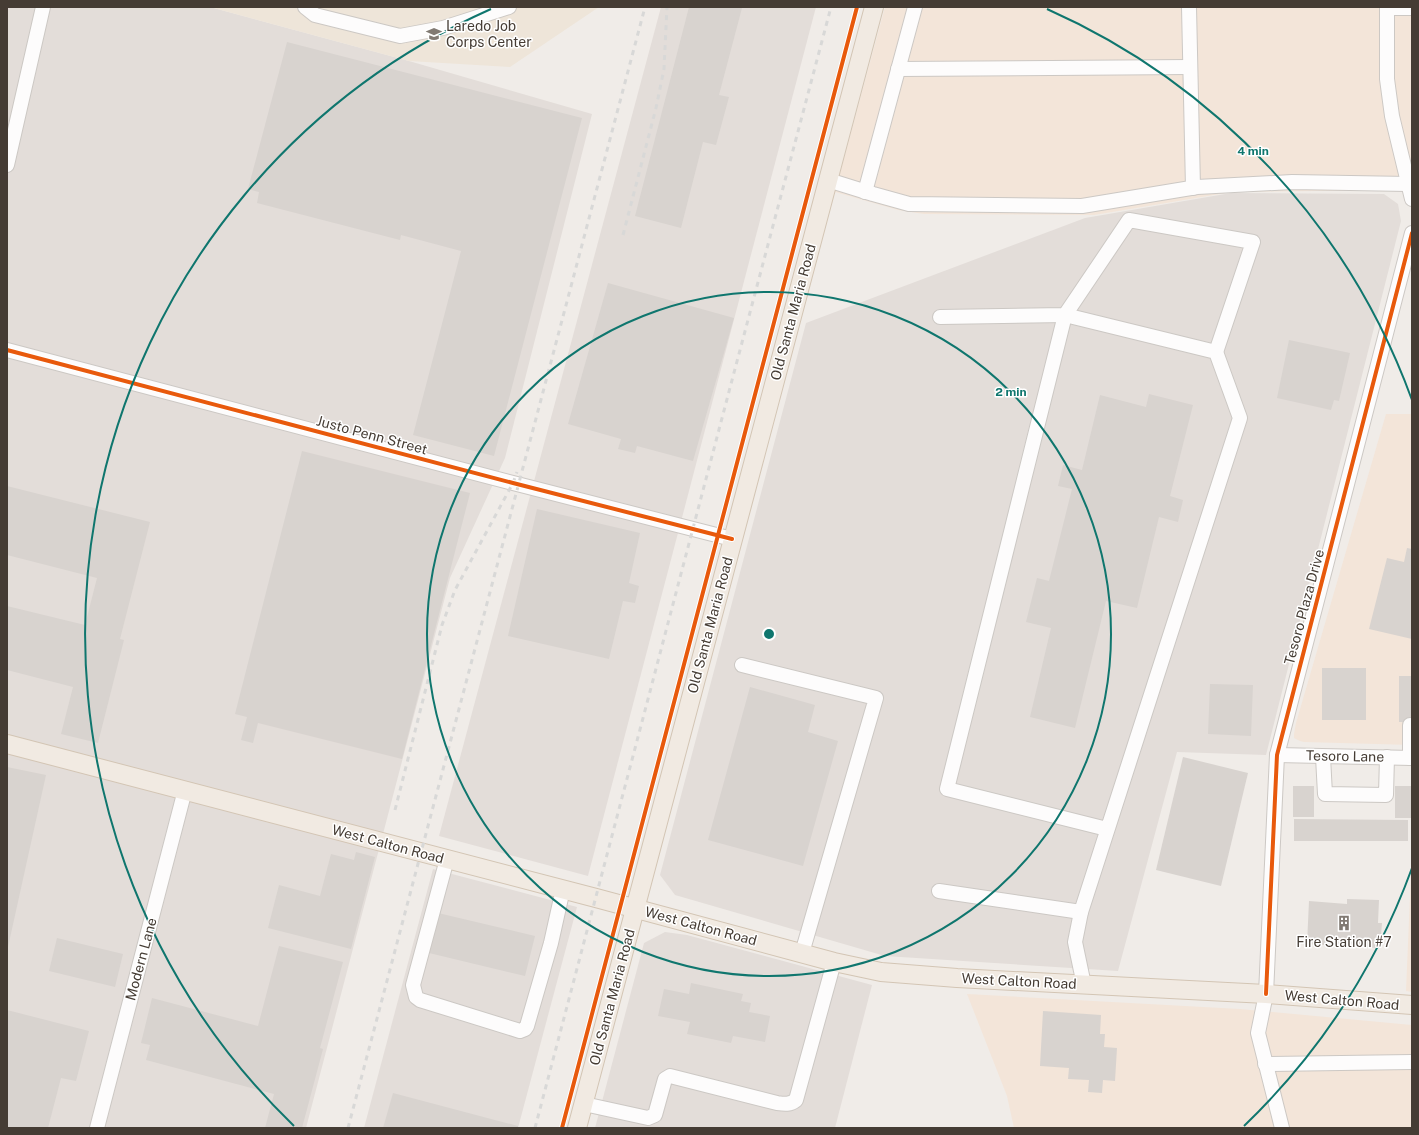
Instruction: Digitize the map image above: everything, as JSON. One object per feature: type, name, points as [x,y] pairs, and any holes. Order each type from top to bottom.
[{"type":"main road","name":"Old Santa Maria Road","points":[[577,1128],[874,7]]},
{"type":"main road","name":"West Calton Road","points":[[7,744],[563,889],[834,962],[881,972],[957,978],[1266,994],[1412,1006]]},
{"type":"street","points":[[7,165],[43,7]]},
{"type":"street","points":[[305,7],[315,15],[400,36],[443,28],[509,7]]},
{"type":"street","points":[[865,192],[915,7]]},
{"type":"street","points":[[1189,7],[1193,188]]},
{"type":"street","points":[[1412,8],[1387,8],[1387,79],[1392,116],[1412,199]]},
{"type":"street","points":[[898,69],[1190,67]]},
{"type":"street","points":[[828,180],[909,204],[1082,206],[1193,188],[1292,182],[1408,178]]},
{"type":"street","points":[[1084,984],[1075,942],[1081,912],[1108,829],[1240,418],[1216,352],[1253,242],[1129,220],[1065,315],[947,789],[1108,829]]},
{"type":"street","name":"Tesoro Plaza Drive","points":[[1282,1128],[1264,1064],[1258,1033],[1266,994],[1277,755],[1412,233]]},
{"type":"street","points":[[940,316],[1065,315],[1216,352]]},
{"type":"street","name":"Justo Penn Street","points":[[7,350],[732,539]]},
{"type":"street","points":[[742,665],[876,698],[802,953]]},
{"type":"street","points":[[1410,725],[1411,758]]},
{"type":"street","name":"Tesoro Lane","points":[[1277,755],[1411,758]]},
{"type":"street","points":[[1323,757],[1325,794],[1386,795],[1387,757]]},
{"type":"street","name":"Modern Lane","points":[[97,1128],[185,790]]},
{"type":"street","points":[[447,859],[413,985],[416,997],[420,1000],[520,1031],[525,1029],[527,1026],[563,889]]},
{"type":"street","points":[[939,891],[1081,912]]},
{"type":"street","points":[[584,1104],[648,1118],[655,1114],[665,1079],[670,1076],[777,1103],[792,1103],[796,1100],[834,962]]},
{"type":"street","points":[[1264,1064],[1412,1062]]},
{"type":"shaded area","points":[[7,7],[210,7],[409,61],[592,114],[505,458],[450,578],[306,1128],[7,1128]]},
{"type":"shaded area","name":"Laredo Job Corps Center","points":[[210,7],[599,7],[510,67],[409,61]]},
{"type":"shaded area","points":[[661,7],[816,7],[588,876],[439,836]]},
{"type":"shaded area","points":[[885,7],[1412,7],[1412,190],[1232,192],[1094,215],[924,214],[898,210],[835,192]]},
{"type":"shaded area","points":[[1231,193],[1384,194],[1398,204],[1401,221],[1266,755],[1177,752],[1118,971],[885,956],[675,895],[660,875],[806,323],[1085,218]]},
{"type":"shaded area","points":[[1386,414],[1412,414],[1412,745],[1300,741],[1294,738],[1296,723]]},
{"type":"shaded area","points":[[1412,848],[1412,992],[1406,991]]},
{"type":"shaded area","points":[[433,869],[577,907],[518,1128],[364,1128]]},
{"type":"shaded area","points":[[665,932],[687,935],[872,985],[835,1128],[595,1128],[644,943]]},
{"type":"shaded area","points":[[967,994],[1240,1009],[1412,1025],[1412,1128],[1014,1128],[1007,1096]]},
{"type":"building","points":[[689,7],[742,8],[719,95],[729,97],[716,145],[703,142],[681,228],[635,216]]},
{"type":"building","points":[[287,42],[582,118],[494,456],[413,435],[461,251],[401,235],[400,240],[257,203],[259,192],[248,189]]},
{"type":"building","points":[[608,283],[734,318],[693,461],[637,446],[635,453],[618,449],[621,439],[568,424]]},
{"type":"building","points":[[1289,340],[1350,353],[1339,401],[1334,400],[1331,410],[1277,398]]},
{"type":"building","points":[[1149,394],[1193,405],[1170,496],[1183,500],[1178,522],[1159,517],[1137,608],[1106,601],[1075,728],[1030,717],[1051,628],[1026,622],[1037,578],[1049,581],[1072,489],[1058,486],[1063,465],[1082,470],[1100,395],[1146,407]]},
{"type":"building","points":[[302,451],[470,493],[402,759],[258,723],[253,743],[241,740],[247,717],[235,714]]},
{"type":"building","points":[[7,486],[150,522],[120,639],[124,640],[98,743],[61,734],[73,687],[7,670],[7,606],[85,625],[97,578],[7,555]]},
{"type":"building","points":[[537,509],[640,533],[629,583],[639,586],[635,603],[623,601],[609,659],[508,636]]},
{"type":"building","points":[[1407,548],[1412,549],[1412,639],[1369,629],[1387,558],[1404,562]]},
{"type":"building","points":[[1322,668],[1366,668],[1366,720],[1322,720]]},
{"type":"building","points":[[1399,676],[1412,676],[1412,722],[1399,722]]},
{"type":"building","points":[[1210,684],[1253,685],[1251,736],[1208,734]]},
{"type":"building","points":[[750,687],[815,705],[808,732],[838,741],[803,866],[708,840]]},
{"type":"building","points":[[1183,757],[1248,773],[1221,886],[1156,870]]},
{"type":"building","points":[[7,767],[46,775],[8,947],[7,947]]},
{"type":"building","points":[[1293,786],[1314,786],[1314,817],[1293,817]]},
{"type":"building","points":[[1395,786],[1412,786],[1412,818],[1395,818]]},
{"type":"building","points":[[1294,819],[1408,820],[1408,841],[1294,841]]},
{"type":"building","points":[[356,852],[375,857],[351,949],[268,928],[279,885],[320,896],[331,854],[354,860]]},
{"type":"building","name":"Fire Station #7","points":[[1347,899],[1379,900],[1378,923],[1382,923],[1380,948],[1307,944],[1309,901],[1347,904]]},
{"type":"building","points":[[438,913],[535,936],[525,976],[429,953]]},
{"type":"building","points":[[57,938],[123,954],[115,987],[49,971]]},
{"type":"building","points":[[279,946],[343,962],[320,1048],[323,1049],[302,1128],[265,1128],[274,1094],[146,1060],[150,1045],[141,1043],[152,998],[258,1026]]},
{"type":"building","points":[[691,983],[743,994],[741,1001],[751,1003],[749,1012],[770,1016],[765,1042],[733,1036],[731,1043],[687,1034],[690,1022],[658,1016],[664,989],[689,994]]},
{"type":"building","points":[[7,1010],[89,1031],[76,1081],[61,1078],[48,1128],[7,1128]]},
{"type":"building","points":[[1043,1011],[1101,1015],[1100,1034],[1105,1034],[1104,1047],[1117,1048],[1115,1081],[1103,1080],[1102,1093],[1088,1092],[1089,1080],[1068,1079],[1069,1068],[1040,1066]]},
{"type":"building","points":[[393,1093],[518,1126],[518,1128],[383,1128]]},
{"type":"railway","points":[[348,1128],[645,7]]},
{"type":"railway","points":[[623,235],[656,108],[664,69],[667,7]]},
{"type":"railway","points":[[535,1128],[831,7]]},
{"type":"railway","points":[[395,810],[442,625],[455,590],[513,483],[517,472]]},
{"type":"cycle path","points":[[562,1128],[857,7]]},
{"type":"cycle path","points":[[1266,994],[1277,755],[1412,233]]},
{"type":"cycle path","points":[[7,350],[732,539]]},
{"type":"place","name":"Laredo Job Corps Center","points":[[434,34]]},
{"type":"place","name":"Fire Station #7","points":[[1344,923]]}]
